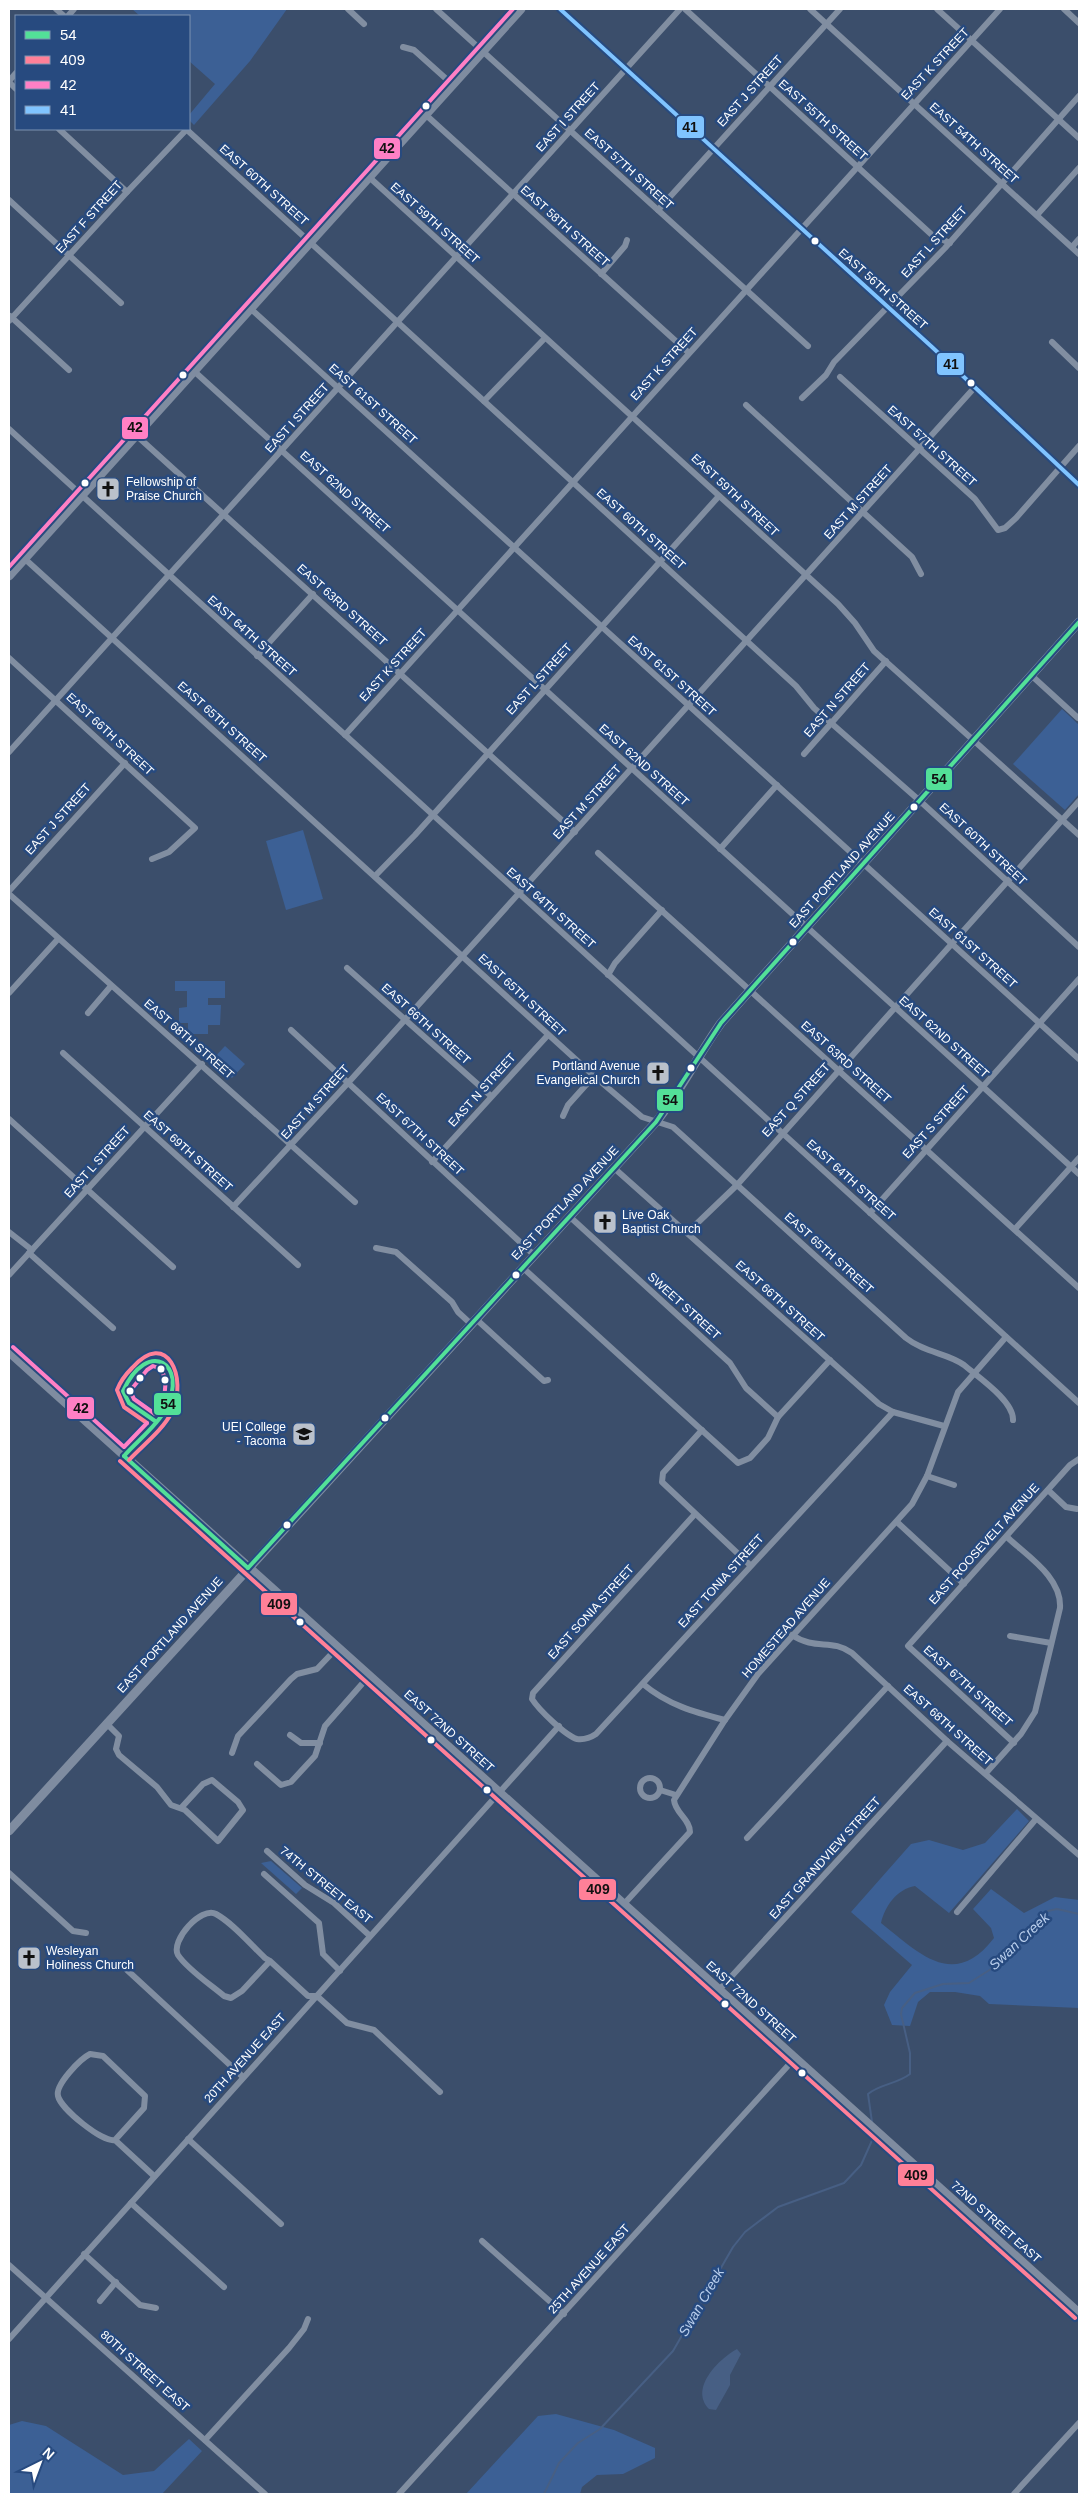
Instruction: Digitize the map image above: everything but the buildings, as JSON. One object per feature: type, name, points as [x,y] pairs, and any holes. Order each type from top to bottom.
[{"type":"main road","points":[[9,576],[138,436],[521,9]]},
{"type":"main road","name":"EAST PORTLAND AVENUE","points":[[9,1831],[474,1322],[568,1216],[656,1122],[675,1098],[699,1056],[721,1023],[1079,622]]},
{"type":"main road","name":"EAST 72ND STREET","points":[[9,1352],[874,2129]]},
{"type":"main road","name":"72ND STREET EAST","points":[[874,2129],[1079,2313]]},
{"type":"street","name":"EAST 57TH STREET","points":[[436,9],[808,346]]},
{"type":"street","name":"EAST 56TH STREET","points":[[560,9],[975,387],[1079,485]]},
{"type":"street","name":"EAST I STREET","points":[[9,752],[680,9]]},
{"type":"street","name":"EAST 55TH STREET","points":[[685,9],[932,235],[950,243]]},
{"type":"street","name":"EAST 54TH STREET","points":[[810,9],[1079,254]]},
{"type":"street","name":"EAST J STREET","points":[[658,210],[840,9]]},
{"type":"street","points":[[937,9],[1079,138]]},
{"type":"street","name":"EAST K STREET","points":[[345,735],[1000,9]]},
{"type":"street","points":[[1064,9],[1079,23]]},
{"type":"street","points":[[352,10],[364,24]]},
{"type":"street","points":[[403,46],[414,50],[453,85]]},
{"type":"street","name":"EAST L STREET","points":[[802,398],[826,375],[834,362],[950,243],[1079,96]]},
{"type":"street","name":"EAST 58TH STREET","points":[[426,115],[689,353]]},
{"type":"street","points":[[60,130],[127,192]]},
{"type":"street","name":"EAST F STREET","points":[[10,318],[185,130]]},
{"type":"street","name":"EAST 60TH STREET","points":[[187,130],[796,686],[814,708],[920,801],[1079,947]]},
{"type":"street","points":[[1037,215],[1079,168]]},
{"type":"street","name":"EAST 59TH STREET","points":[[369,177],[806,576],[850,617],[870,646],[1079,835]]},
{"type":"street","points":[[9,200],[120,303]]},
{"type":"street","points":[[1072,247],[1079,238]]},
{"type":"street","points":[[601,274],[625,246],[627,240]]},
{"type":"street","name":"EAST 61ST STREET","points":[[252,308],[601,627],[1079,1059]]},
{"type":"street","points":[[10,318],[69,370]]},
{"type":"street","points":[[484,401],[546,338]]},
{"type":"street","points":[[1052,342],[1079,368]]},
{"type":"street","name":"EAST 62ND STREET","points":[[194,372],[1079,1174]]},
{"type":"street","name":"EAST 57TH STREET","points":[[840,377],[981,506],[996,529],[1006,528],[1060,467]]},
{"type":"street","name":"EAST M STREET","points":[[232,1207],[291,1146],[406,1020],[975,387]]},
{"type":"street","points":[[746,405],[912,558],[921,574]]},
{"type":"street","name":"EAST 64TH STREET","points":[[9,429],[81,497],[699,1056],[1079,1404]]},
{"type":"street","name":"EAST 63RD STREET","points":[[138,436],[575,832]]},
{"type":"street","points":[[1060,467],[1079,446]]},
{"type":"street","name":"EAST L STREET","points":[[375,876],[719,496]]},
{"type":"street","name":"EAST 65TH STREET","points":[[25,559],[112,636],[594,1076],[642,1117],[673,1126],[906,1338],[920,1348],[956,1360],[974,1373],[1008,1404],[1014,1413],[1013,1420]]},
{"type":"street","points":[[257,656],[313,594]]},
{"type":"street","name":"EAST 66TH STREET","points":[[9,658],[195,828],[169,852],[152,859]]},
{"type":"street","name":"EAST N STREET","points":[[804,754],[886,661]]},
{"type":"street","points":[[1032,676],[1078,718]]},
{"type":"street","name":"EAST J STREET","points":[[9,892],[124,763]]},
{"type":"street","points":[[720,849],[777,785]]},
{"type":"street","name":"EAST Q STREET","points":[[687,1233],[737,1185],[1079,801]]},
{"type":"street","name":"EAST 63RD STREET","points":[[598,853],[1079,1288]]},
{"type":"street","name":"EAST 68TH STREET","points":[[9,892],[58,939],[202,1064],[355,1202]]},
{"type":"street","points":[[608,975],[615,963],[662,910]]},
{"type":"street","points":[[9,993],[58,939]]},
{"type":"street","name":"EAST 66TH STREET","points":[[346,968],[491,1096]]},
{"type":"street","name":"EAST S STREET","points":[[870,1213],[1079,979]]},
{"type":"street","points":[[88,1013],[111,986]]},
{"type":"street","name":"EAST 67TH STREET","points":[[291,1030],[534,1255]]},
{"type":"street","name":"EAST N STREET","points":[[432,1162],[548,1035]]},
{"type":"street","name":"EAST 69TH STREET","points":[[63,1053],[298,1265]]},
{"type":"street","name":"EAST L STREET","points":[[9,1275],[202,1064]]},
{"type":"street","points":[[563,1116],[567,1106],[594,1076]]},
{"type":"street","points":[[9,1119],[173,1268]]},
{"type":"street","points":[[1015,1230],[1079,1158]]},
{"type":"street","name":"EAST 66TH STREET","points":[[614,1168],[879,1404],[893,1412],[944,1426]]},
{"type":"street","name":"SWEET STREET","points":[[568,1216],[730,1363],[746,1388],[778,1417]]},
{"type":"street","points":[[9,1232],[112,1328]]},
{"type":"street","points":[[376,1248],[396,1252],[452,1302],[458,1312],[474,1322],[544,1381],[548,1380]]},
{"type":"street","points":[[522,1267],[738,1463],[750,1458],[768,1438],[778,1417],[830,1360]]},
{"type":"street","name":"HOMESTEAD AVENUE","points":[[676,1795],[725,1720],[758,1674],[912,1504],[927,1476],[958,1392],[1006,1337]]},
{"type":"street","name":"EAST TONIA STREET","points":[[559,1726],[573,1737],[582,1739],[592,1737],[893,1412]]},
{"type":"street","points":[[702,1430],[663,1473],[661,1478],[664,1485],[750,1565]]},
{"type":"street","name":"EAST ROOSEVELT AVENUE","points":[[908,1646],[1070,1465],[1079,1459]]},
{"type":"street","points":[[927,1476],[954,1485]]},
{"type":"street","points":[[1048,1490],[1066,1507],[1077,1509]]},
{"type":"street","name":"EAST SONIA STREET","points":[[559,1726],[535,1703],[532,1697],[533,1693],[695,1514]]},
{"type":"street","points":[[897,1522],[964,1584]]},
{"type":"street","points":[[986,1773],[1014,1743],[1035,1712],[1060,1608],[1059,1593],[1047,1574],[1007,1537]]},
{"type":"street","name":"EAST 68TH STREET","points":[[792,1635],[804,1643],[844,1648],[1079,1856]]},
{"type":"street","points":[[1010,1636],[1051,1643]]},
{"type":"street","name":"EAST 67TH STREET","points":[[908,1646],[1014,1743]]},
{"type":"street","points":[[232,1753],[238,1736],[291,1679],[297,1674],[317,1669],[337,1648]]},
{"type":"street","points":[[257,1764],[280,1785],[286,1785],[294,1779],[315,1756],[325,1726],[369,1676]]},
{"type":"street","points":[[643,1684],[662,1698],[678,1706],[725,1720]]},
{"type":"street","points":[[747,1838],[888,1686]]},
{"type":"street","points":[[106,1723],[119,1736],[116,1749],[119,1755],[157,1787],[168,1803],[181,1808],[218,1841],[244,1810],[238,1802],[212,1780],[203,1784],[181,1808]]},
{"type":"street","name":"20TH AVENUE EAST","points":[[9,2339],[559,1726]]},
{"type":"street","points":[[290,1735],[301,1743],[320,1743]]},
{"type":"street","name":"EAST GRANDVIEW STREET","points":[[719,1990],[947,1741]]},
{"type":"street","points":[[623,1905],[684,1839],[690,1829],[676,1810],[676,1795],[660,1790]]},
{"type":"street","points":[[957,1912],[1036,1819]]},
{"type":"street","name":"74TH STREET EAST","points":[[266,1851],[305,1885],[334,1904],[370,1936]]},
{"type":"street","points":[[9,1873],[73,1931],[86,1932]]},
{"type":"street","points":[[264,1874],[319,1923],[323,1954],[340,1971]]},
{"type":"street","points":[[270,1961],[242,1991],[231,1998],[224,1996],[186,1963],[179,1956],[176,1946],[180,1937],[201,1915],[209,1912],[217,1914],[270,1961],[308,1996],[317,1996],[347,2023],[374,2030],[440,2092]]},
{"type":"street","points":[[127,1970],[243,2077]]},
{"type":"street","points":[[115,2140],[144,2108],[146,2102],[143,2093],[103,2056],[90,2054],[82,2059],[60,2084],[57,2091],[59,2099],[98,2135],[106,2140],[115,2140],[154,2176]]},
{"type":"street","name":"25TH AVENUE EAST","points":[[399,2494],[795,2058]]},
{"type":"street","points":[[188,2139],[281,2224]]},
{"type":"street","points":[[131,2203],[224,2287]]},
{"type":"street","points":[[482,2240],[564,2314]]},
{"type":"street","points":[[84,2254],[140,2305],[156,2308]]},
{"type":"street","name":"80TH STREET EAST","points":[[9,2266],[265,2494]]},
{"type":"street","points":[[100,2301],[116,2282]]},
{"type":"street","points":[[205,2440],[289,2348],[304,2329],[308,2319]]},
{"type":"street","points":[[1014,2494],[1079,2423]]},
{"type":"shaded area","points":[[132,9],[287,9],[250,61],[194,125],[190,121],[190,114],[215,84],[190,62],[190,15],[139,15]]},
{"type":"shaded area","points":[[1062,709],[1079,725],[1079,794],[1065,810],[1013,764]]},
{"type":"shaded area","points":[[303,830],[323,899],[286,910],[266,841]]},
{"type":"shaded area","points":[[175,981],[225,981],[225,998],[208,998],[208,1005],[221,1005],[220,1025],[208,1025],[208,1034],[188,1034],[188,1023],[179,1023],[179,1008],[187,1007],[187,991],[175,991]]},
{"type":"shaded area","points":[[225,1046],[245,1064],[232,1078],[212,1060]]},
{"type":"shaded area","points":[[1017,1809],[1029,1821],[949,1913],[915,1886],[903,1891],[893,1899],[885,1910],[881,1923],[923,1955],[937,1962],[951,1964],[965,1962],[979,1954],[994,1938],[991,1928],[973,1909],[991,1889],[1024,1913],[1055,1897],[1079,1900],[1079,2008],[989,2004],[980,1996],[955,1992],[930,1992],[918,2002],[910,2026],[892,2025],[884,2005],[890,1992],[912,1965],[851,1912],[911,1844],[929,1840],[963,1850],[985,1843]]},
{"type":"shaded area","points":[[271,1861],[302,1888],[296,1894],[261,1863]]},
{"type":"shaded area","points":[[737,2349],[741,2354],[730,2375],[730,2385],[716,2410],[709,2409],[704,2401],[702,2392],[704,2383],[715,2367]]},
{"type":"shaded area","points":[[556,2414],[614,2430],[655,2448],[655,2458],[623,2474],[597,2475],[582,2487],[580,2494],[466,2494],[538,2416]]},
{"type":"shaded area","points":[[22,2421],[46,2426],[123,2475],[154,2471],[189,2439],[202,2451],[162,2494],[9,2494],[9,2425]]},
{"type":"waterway","name":"Swan Creek","points":[[872,2122],[868,2094],[910,2074],[910,2053],[901,2014],[902,2008],[915,1993],[943,1984],[969,1983],[991,1969],[1048,1911],[1057,1909],[1079,1914]]},
{"type":"waterway","name":"Swan Creek","points":[[544,2494],[559,2463],[578,2443],[600,2429],[673,2351],[733,2247],[745,2232],[778,2207],[844,2183],[861,2165],[874,2136]]},
{"type":"transit line","name":"42","points":[[9,567],[513,9]]},
{"type":"transit line","name":"41","points":[[560,9],[932,347],[1079,485]]},
{"type":"transit line","name":"54","points":[[248,1568],[656,1122],[721,1023],[1079,622]]},
{"type":"transit line","name":"42","points":[[13,1347],[124,1447],[147,1423]]},
{"type":"transit line","name":"409","points":[[129,1460],[152,1438],[168,1419],[176,1399],[176,1373],[171,1362],[164,1355],[155,1353],[144,1357],[132,1368],[123,1378],[117,1390],[124,1407],[147,1423]]},
{"type":"transit line","name":"54","points":[[124,1456],[162,1416],[172,1393],[172,1380],[169,1369],[162,1363],[154,1361],[144,1365],[133,1374],[123,1391],[129,1403],[155,1421]]},
{"type":"transit line","name":"42","points":[[153,1366],[161,1369],[165,1380],[165,1392],[155,1414],[134,1399],[130,1391],[147,1370],[153,1366]]},
{"type":"transit line","name":"54","points":[[124,1456],[248,1568]]},
{"type":"transit line","name":"409","points":[[120,1461],[1075,2318]]},
{"type":"place","name":"Fellowship of Praise Church","points":[[108,489]]},
{"type":"place","name":"Portland Avenue Evangelical Church","points":[[658,1073]]},
{"type":"place","name":"Live Oak Baptist Church","points":[[605,1222]]},
{"type":"place","name":"UEI College - Tacoma","points":[[304,1434]]},
{"type":"place","name":"Wesleyan Holiness Church","points":[[29,1958]]}]
